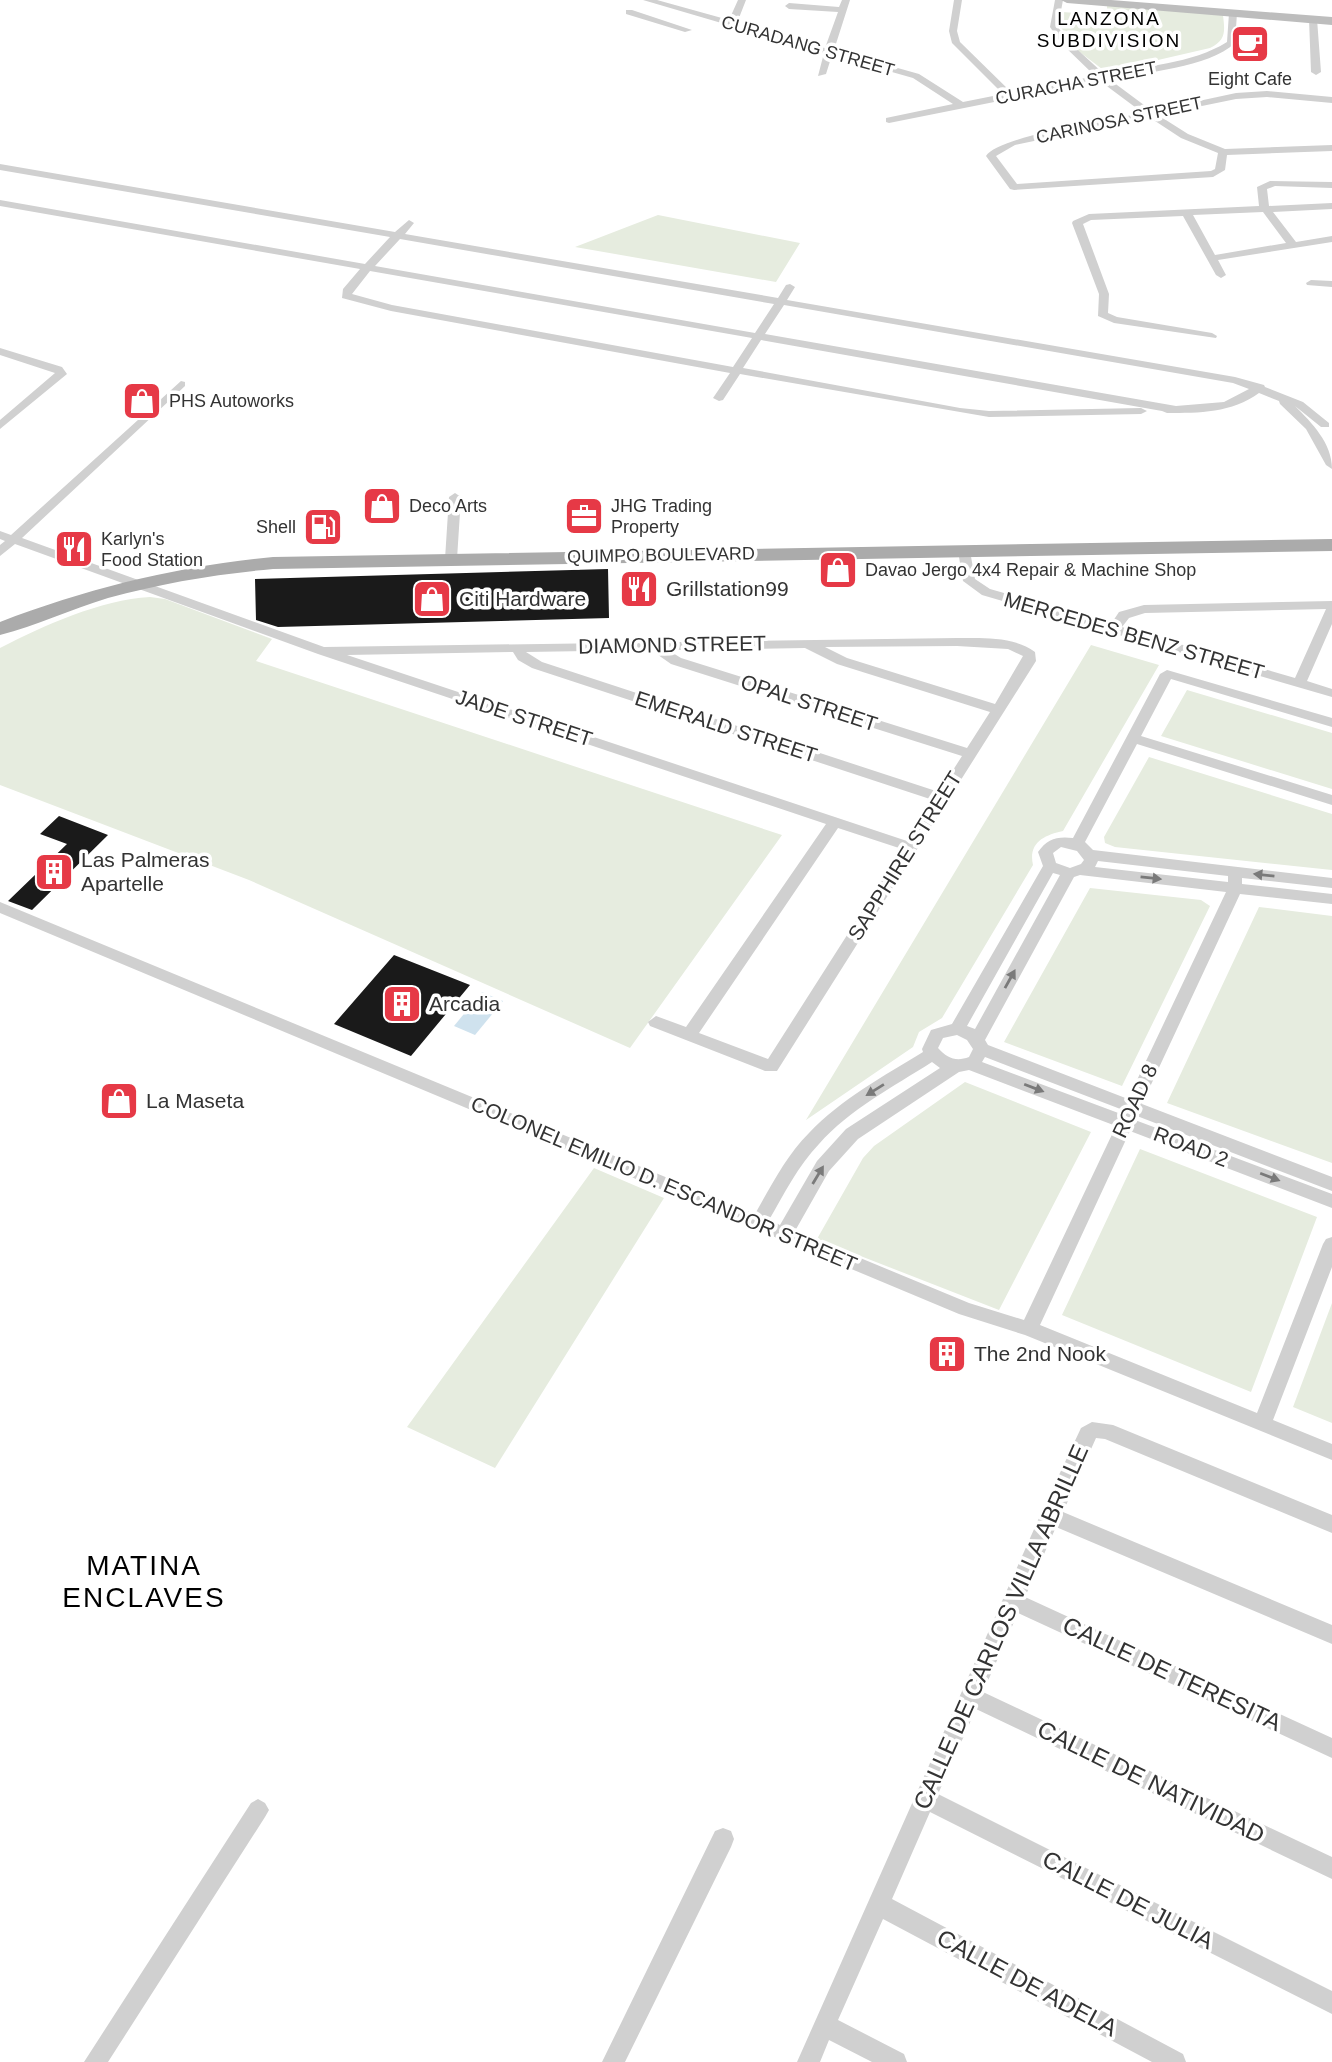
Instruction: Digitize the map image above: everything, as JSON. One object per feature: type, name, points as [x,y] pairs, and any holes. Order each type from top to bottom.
[{"type":"main road","name":"QUIMPO BOULEVARD","points":[[0,629],[58,607],[139,583],[254,565],[451,559],[1332,545]]},
{"type":"street","points":[[636,0],[627,16],[688,30]]},
{"type":"street","name":"CURADANG STREET","points":[[647,0],[916,76],[962,106]]},
{"type":"street","points":[[732,24],[742,0]]},
{"type":"street","points":[[821,74],[846,0]]},
{"type":"street","points":[[958,0],[953,30],[956,43],[1010,96]]},
{"type":"street","points":[[1059,0],[1054,27],[1071,51],[1181,135],[1223,152],[1332,148]]},
{"type":"street","points":[[1067,0],[1332,21]]},
{"type":"street","points":[[789,6],[843,10]]},
{"type":"street","name":"CURACHA STREET","points":[[889,120],[1217,52],[1231,43],[1233,13]]},
{"type":"street","points":[[1313,19],[1315,72]]},
{"type":"street","points":[[826,20],[839,21]]},
{"type":"street","name":"CARINOSA STREET","points":[[1223,152],[1220,170],[1213,174],[1014,187],[990,156],[1001,146],[1252,94],[1332,100]]},
{"type":"street","points":[[0,167],[1235,380],[1266,389],[1306,408],[1329,432]]},
{"type":"street","points":[[1293,245],[1264,208],[1261,190],[1269,184],[1332,186]]},
{"type":"street","points":[[0,203],[1177,410]]},
{"type":"street","points":[[1212,336],[1114,320],[1101,314],[1104,294],[1077,227],[1080,220],[1089,217],[1332,206]]},
{"type":"street","points":[[1186,212],[1221,275]]},
{"type":"street","points":[[409,223],[348,289],[346,296],[349,299],[736,372],[989,414],[1177,410],[1236,404],[1266,389]]},
{"type":"street","points":[[1213,258],[1332,239]]},
{"type":"street","points":[[1311,283],[1332,284]]},
{"type":"street","points":[[719,398],[790,287]]},
{"type":"street","points":[[0,351],[58,369],[61,374],[0,426]]},
{"type":"street","points":[[0,552],[181,384]]},
{"type":"street","points":[[1266,389],[1312,432],[1332,465]]},
{"type":"street","points":[[859,407],[867,395]]},
{"type":"street","points":[[0,409],[14,413]]},
{"type":"street","points":[[1312,432],[1329,432]]},
{"type":"street","points":[[451,559],[455,497]]},
{"type":"street","name":"JADE STREET","points":[[0,535],[323,651],[911,847]]},
{"type":"street","name":"MERCEDES BENZ STREET","points":[[964,551],[969,581],[979,589],[1332,694]]},
{"type":"street","points":[[1113,630],[1124,615],[1144,609],[1332,607],[1299,684]]},
{"type":"street","name":"DIAMOND STREET","points":[[323,651],[808,644],[1002,643],[1021,647]]},
{"type":"street","points":[[808,644],[842,661],[998,710]]},
{"type":"street","name":"OPAL STREET","points":[[652,645],[676,661],[970,754]]},
{"type":"street","name":"EMERALD STREET","points":[[516,647],[523,657],[537,665],[942,798]]},
{"type":"street","name":"SAPPHIRE STREET","points":[[689,1035],[771,1067],[1029,661],[1030,655],[1021,647]]},
{"type":"street","points":[[1077,844],[1167,674],[1332,723]]},
{"type":"street","points":[[1133,738],[1332,800]]},
{"type":"street","points":[[656,1021],[689,1035],[834,822]]},
{"type":"street","points":[[1332,883],[1235,880],[1076,872],[1050,866],[1045,857],[1051,845],[1063,842],[1077,844],[1090,855],[1235,880],[1332,899]]},
{"type":"street","points":[[784,1234],[823,1166],[852,1134],[962,1065],[978,1058],[979,1044],[1076,872],[1090,864],[1090,855]]},
{"type":"street","points":[[962,1065],[941,1062],[932,1054],[931,1043],[937,1034],[957,1029],[1050,866]]},
{"type":"street","name":"ROAD 8","points":[[1029,1329],[1235,880]]},
{"type":"street","name":"COLONEL EMILIO D. ESCANDOR STREET","points":[[0,907],[965,1309],[1029,1329],[1332,1452]]},
{"type":"street","points":[[957,1029],[979,1044]]},
{"type":"street","name":"ROAD 2","points":[[979,1044],[1129,1115],[1332,1201]]},
{"type":"street","points":[[758,1223],[800,1155],[823,1130],[848,1108],[932,1054]]},
{"type":"street","name":"ROAD 2","points":[[962,1065],[1129,1115],[1332,1184]]},
{"type":"street","points":[[1263,1423],[1332,1244]]},
{"type":"street","name":"CALLE DE CARLOS VILLA ABRILLE","points":[[808,2062],[1050,1515],[1084,1440],[1093,1430],[1099,1429],[1332,1524]]},
{"type":"street","points":[[1050,1515],[1332,1635]]},
{"type":"street","name":"CALLE DE TERESITA","points":[[1012,1601],[1332,1748]]},
{"type":"street","name":"CALLE DE NATIVIDAD","points":[[970,1696],[1332,1868]]},
{"type":"street","name":"CALLE DE JULIA","points":[[925,1798],[1332,2003]]},
{"type":"street","points":[[95,2062],[258,1810]]},
{"type":"street","points":[[613,2062],[723,1839]]},
{"type":"street","name":"CALLE DE ADELA","points":[[878,1904],[1175,2062]]},
{"type":"street","points":[[824,2025],[896,2062]]},
{"type":"shaded area","points":[[1107,5],[1223,15],[1223,35],[1219,42],[1210,48],[1106,72],[1077,50],[1060,26],[1062,12],[1107,15]]},
{"type":"shaded area","points":[[658,215],[800,243],[776,282],[575,247]]},
{"type":"shaded area","points":[[150,597],[165,599],[272,639],[256,661],[782,835],[630,1048],[249,880],[0,785],[0,648],[92,608]]},
{"type":"shaded area","points":[[1091,645],[1159,665],[1063,831],[1044,838],[1035,846],[1033,865],[942,1018],[919,1032],[913,1047],[806,1120]]},
{"type":"shaded area","points":[[1187,690],[1332,733],[1332,789],[1161,736]]},
{"type":"shaded area","points":[[1149,757],[1332,814],[1332,870],[1115,847],[1105,843],[1104,837]]},
{"type":"shaded area","points":[[1090,888],[1201,900],[1210,906],[1122,1086],[1004,1042]]},
{"type":"shaded area","points":[[1259,907],[1332,916],[1332,1163],[1167,1103]]},
{"type":"shaded area","points":[[965,1082],[1091,1132],[999,1310],[817,1239],[863,1158],[874,1146]]},
{"type":"shaded area","points":[[1140,1149],[1317,1217],[1251,1392],[1062,1315]]},
{"type":"shaded area","points":[[594,1168],[664,1198],[495,1468],[407,1427]]},
{"type":"shaded area","points":[[1332,1303],[1332,1423],[1293,1407]]},
{"type":"water","points":[[482,992],[503,1001],[475,1035],[454,1026]]},
{"type":"building","name":"Shell","points":[[317,516],[333,516],[330,538],[314,538]]},
{"type":"building","name":"Citi Hardware","points":[[608,569],[609,618],[278,627],[256,620],[255,579]]},
{"type":"building","name":"Las Palmeras Apartelle","points":[[59,816],[108,835],[32,910],[8,901],[67,844],[40,834]]},
{"type":"building","name":"Arcadia","points":[[394,955],[470,985],[411,1056],[334,1024]]},
{"type":"building","name":"The 2nd Nook","points":[[942,1338],[964,1347],[952,1370],[930,1361]]},
{"type":"place","name":"Eight Cafe","points":[[1250,44]]},
{"type":"place","name":"PHS Autoworks","points":[[142,401]]},
{"type":"place","name":"Deco Arts","points":[[382,506]]},
{"type":"place","name":"JHG Trading Property","points":[[584,516]]},
{"type":"place","name":"Shell","points":[[323,527]]},
{"type":"place","name":"Karlyn's Food Station","points":[[74,549]]},
{"type":"place","name":"Davao Jergo 4x4 Repair & Machine Shop","points":[[838,570]]},
{"type":"place","name":"Grillstation99","points":[[639,589]]},
{"type":"place","name":"Citi Hardware","points":[[432,599]]},
{"type":"place","name":"Las Palmeras Apartelle","points":[[54,872]]},
{"type":"place","name":"Arcadia","points":[[402,1004]]},
{"type":"place","name":"La Maseta","points":[[119,1101]]},
{"type":"place","name":"The 2nd Nook","points":[[947,1354]]},
{"type":"district","name":"LANZONA SUBDIVISION","points":[[1109,29]]},
{"type":"district","name":"MATINA ENCLAVES","points":[[144,1581]]}]
